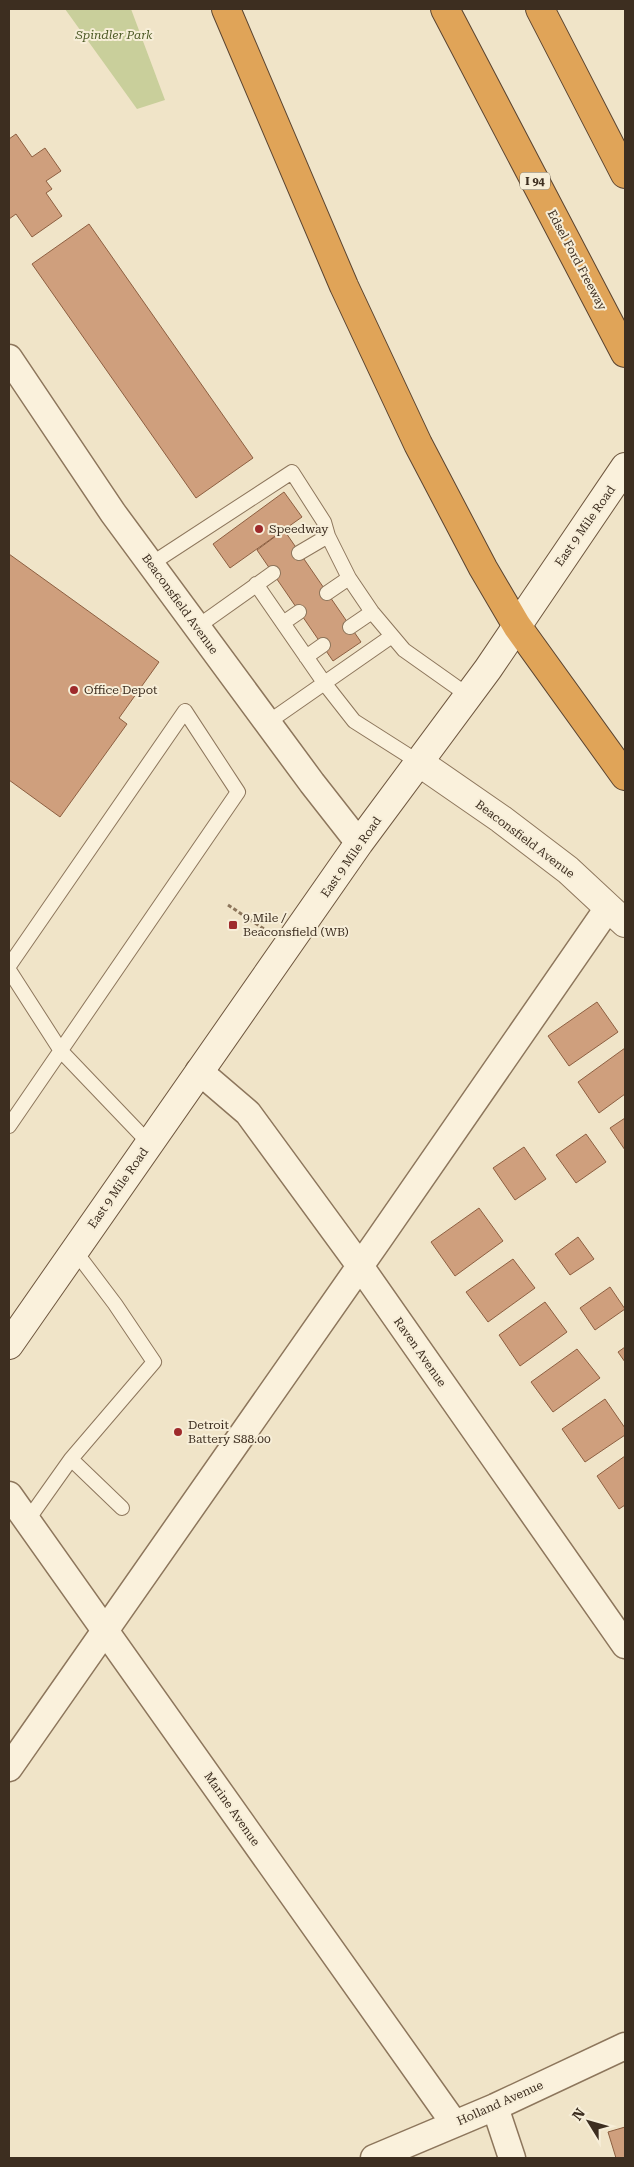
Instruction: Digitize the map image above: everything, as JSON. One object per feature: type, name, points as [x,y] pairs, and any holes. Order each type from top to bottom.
[{"type":"highway","points":[[226,9],[344,286],[418,444],[483,568],[517,626],[625,776]]},
{"type":"highway","name":"Edsel Ford Freeway","points":[[445,9],[625,353]]},
{"type":"highway","points":[[540,9],[625,174]]},
{"type":"main road","name":"East 9 Mile Road","points":[[9,1345],[359,843],[469,696],[625,467]]},
{"type":"main road","name":"Beaconsfield Avenue","points":[[420,763],[501,819],[568,870],[617,915]]},
{"type":"street","name":"Beaconsfield Avenue","points":[[9,358],[113,513],[359,843]]},
{"type":"street","points":[[9,1768],[21,1739],[105,1630],[360,1266],[617,915]]},
{"type":"street","name":"Raven Avenue","points":[[199,1071],[248,1113],[360,1266],[625,1646]]},
{"type":"street","name":"Marine Avenue","points":[[9,1495],[454,2123]]},
{"type":"street","name":"Holland Avenue","points":[[374,2158],[495,2107],[625,2046]]},
{"type":"street","points":[[495,2107],[512,2158]]},
{"type":"lane","points":[[151,564],[292,472],[324,522],[328,536],[349,578],[372,612],[404,650],[469,696]]},
{"type":"lane","points":[[299,553],[328,536]]},
{"type":"lane","points":[[197,627],[273,573]]},
{"type":"lane","points":[[327,593],[349,578]]},
{"type":"lane","points":[[256,584],[324,684],[354,721],[420,763]]},
{"type":"lane","points":[[283,623],[299,612]]},
{"type":"lane","points":[[350,627],[372,612]]},
{"type":"lane","points":[[267,722],[392,636]]},
{"type":"lane","points":[[306,657],[323,645]]},
{"type":"lane","points":[[9,966],[185,711],[238,792],[9,1126]]},
{"type":"lane","points":[[9,970],[61,1051],[149,1143]]},
{"type":"lane","points":[[27,1520],[71,1459],[154,1362],[115,1304],[75,1251]]},
{"type":"lane","points":[[71,1459],[122,1508]]},
{"type":"path","points":[[228,904],[250,920]]},
{"type":"green space","name":"Spindler Park","points":[[65,9],[131,9],[165,100],[137,109]]},
{"type":"building","points":[[16,134],[32,157],[45,148],[61,171],[46,181],[52,189],[46,193],[62,216],[32,237],[16,214],[9,219],[9,139]]},
{"type":"building","points":[[89,224],[253,458],[196,498],[32,264]]},
{"type":"building","points":[[284,492],[302,517],[230,568],[213,544]]},
{"type":"building","points":[[284,530],[361,642],[333,661],[257,550]]},
{"type":"building","name":"Office Depot","points":[[9,554],[159,662],[119,718],[127,724],[60,817],[9,780]]},
{"type":"building","points":[[597,1002],[618,1032],[569,1066],[548,1036]]},
{"type":"building","points":[[625,1048],[625,1094],[599,1113],[578,1082]]},
{"type":"building","points":[[625,1118],[625,1150],[610,1128]]},
{"type":"building","points":[[586,1134],[606,1162],[576,1183],[556,1155]]},
{"type":"building","points":[[524,1147],[546,1179],[515,1200],[493,1168]]},
{"type":"building","points":[[479,1208],[503,1241],[455,1276],[431,1242]]},
{"type":"building","points":[[578,1237],[594,1259],[570,1275],[555,1254]]},
{"type":"building","points":[[513,1259],[535,1288],[488,1322],[466,1292]]},
{"type":"building","points":[[610,1287],[625,1309],[595,1330],[580,1308]]},
{"type":"building","points":[[545,1302],[567,1332],[520,1366],[499,1335]]},
{"type":"building","points":[[625,1347],[625,1362],[618,1352]]},
{"type":"building","points":[[577,1349],[600,1378],[553,1412],[531,1382]]},
{"type":"building","points":[[605,1399],[625,1428],[625,1435],[585,1462],[562,1429]]},
{"type":"building","points":[[625,1456],[625,1505],[619,1509],[597,1476]]},
{"type":"building","points":[[625,2127],[625,2158],[616,2158],[608,2132]]},
{"type":"place","name":"Speedway","points":[[259,529]]},
{"type":"place","name":"Office Depot","points":[[74,690]]},
{"type":"place","name":"9 Mile / Beaconsfield (WB)","points":[[233,925]]},
{"type":"place","name":"Detroit Battery S88.00","points":[[178,1432]]}]
